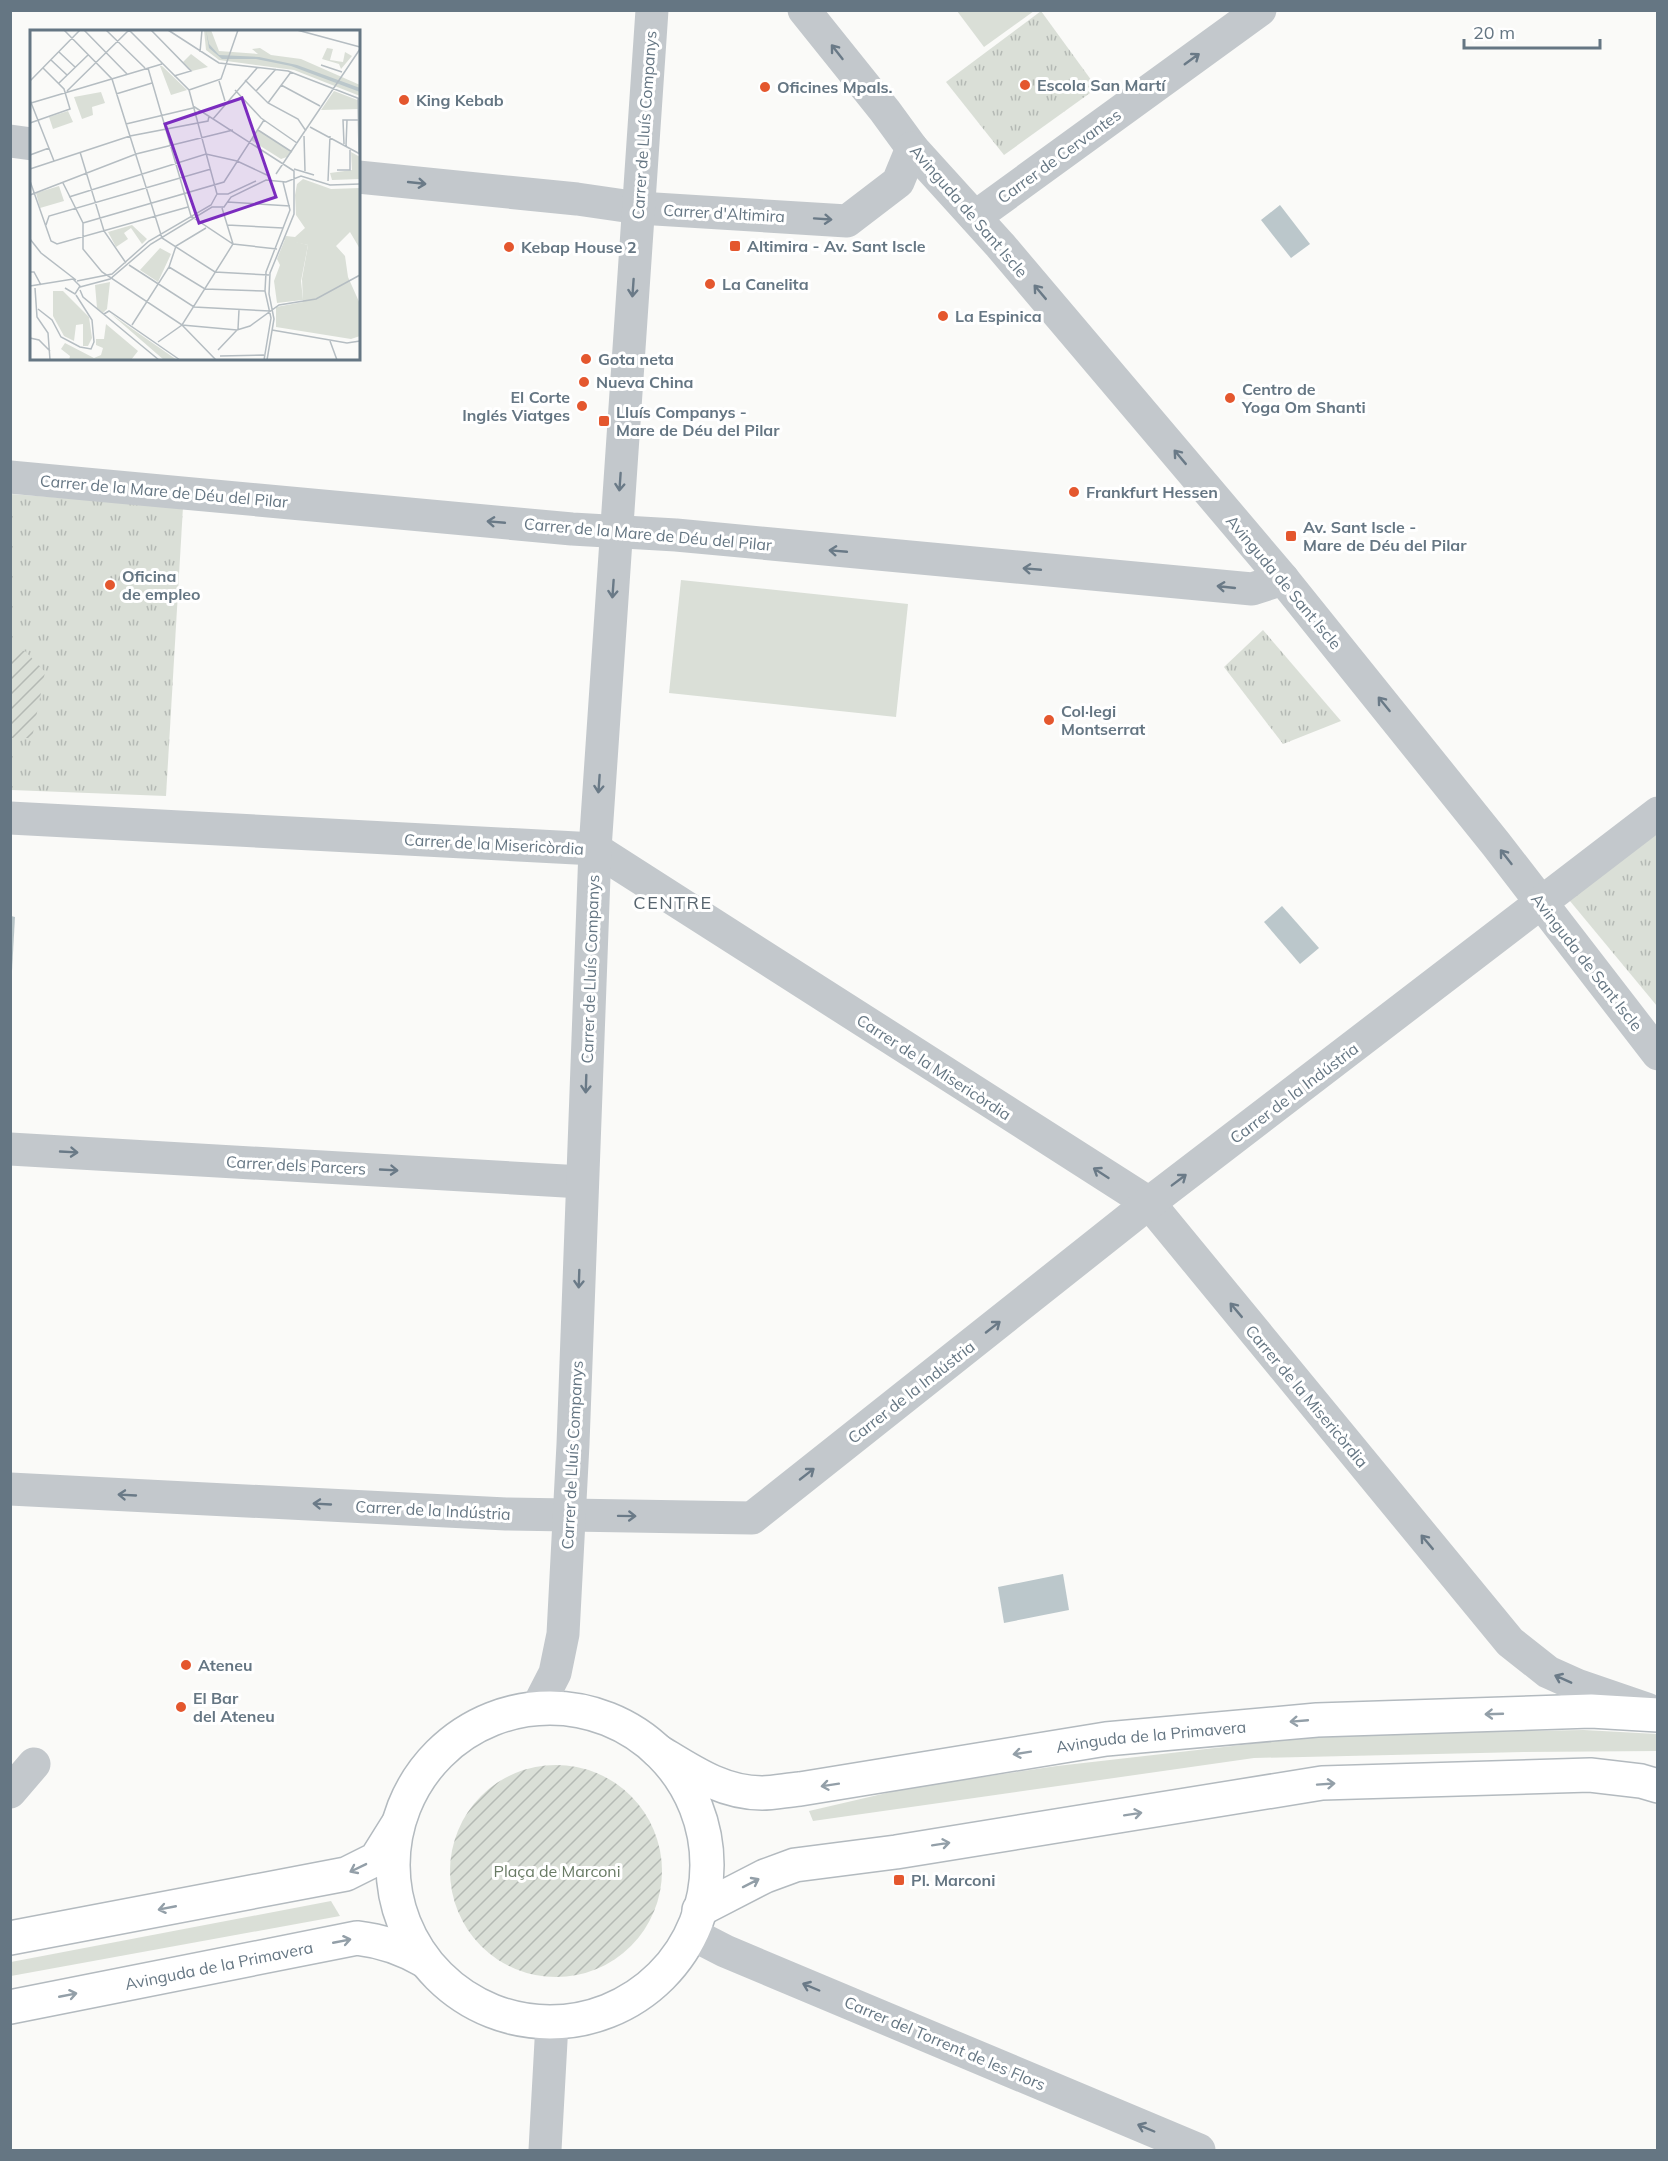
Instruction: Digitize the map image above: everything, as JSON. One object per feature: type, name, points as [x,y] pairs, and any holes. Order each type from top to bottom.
[{"type":"street","name":"Carrer de Lluís Companys","points":[[537,1708],[555,1673],[563,1634],[573,1444],[595,849],[652,10]]},
{"type":"street","name":"Avinguda de Sant Iscle","points":[[804,10],[912,147],[975,217],[1283,579],[1542,903],[1658,1054]]},
{"type":"street","name":"Carrer de Cervantes","points":[[975,217],[1260,10]]},
{"type":"street","points":[[10,141],[30,144]]},
{"type":"street","name":"Carrer d'Altimira","points":[[360,177],[577,199],[639,208],[847,221],[898,182],[912,147]]},
{"type":"street","name":"Carrer de la Mare de Déu del Pilar","points":[[10,477],[1252,589],[1283,579]]},
{"type":"street","name":"Carrer de la Indústria","points":[[10,1489],[506,1514],[752,1518],[1149,1203],[1658,813]]},
{"type":"street","name":"Carrer de la Misericòrdia","points":[[10,818],[595,849],[1149,1203],[1510,1642],[1548,1672],[1577,1685],[1658,1714]]},
{"type":"street","name":"Carrer dels Parcers","points":[[10,1149],[582,1182]]},
{"type":"street","points":[[10,1938],[346,1874],[376,1859],[396,1827],[415,1782],[447,1745],[489,1719],[537,1708],[581,1710],[622,1725],[658,1751],[689,1790],[706,1838],[707,1887],[696,1922],[668,1970],[635,1998],[596,2016],[552,2023],[504,2016],[460,1995],[425,1961],[402,1921],[392,1874],[396,1827]]},
{"type":"street","name":"Avinguda de la Primavera","points":[[658,1751],[707,1781],[732,1789],[761,1793],[823,1786],[1106,1739],[1317,1720],[1591,1711],[1658,1714]]},
{"type":"street","points":[[10,1792],[34,1764]]},
{"type":"street","points":[[696,1922],[765,1876],[795,1865],[908,1850],[1322,1783],[1590,1775],[1641,1781],[1658,1786]]},
{"type":"street","name":"Carrer del Torrent de les Flors","points":[[696,1922],[725,1951],[1199,2151]]},
{"type":"street","name":"Avinguda de la Primavera","points":[[10,2007],[357,1938],[401,1947],[425,1961]]},
{"type":"street","points":[[545,2151],[552,2023]]},
{"type":"green space","points":[[957,11],[1034,11],[984,47]]},
{"type":"green space","points":[[1041,11],[1097,88],[1004,155],[946,82]]},
{"type":"green space","points":[[11,494],[183,507],[166,796],[11,790]]},
{"type":"green space","points":[[681,580],[908,604],[896,717],[669,693]]},
{"type":"green space","points":[[1263,630],[1341,721],[1283,744],[1224,667]]},
{"type":"green space","points":[[11,649],[25,651],[45,672],[32,738],[11,738]]},
{"type":"green space","points":[[1657,814],[1657,1006],[1560,889]]},
{"type":"green space","points":[[1584,1730],[1657,1734],[1657,1751],[1254,1758],[813,1821],[809,1811],[908,1788],[1057,1766],[1337,1734]]},
{"type":"green space","name":"Plaça de Marconi","points":[[556,1765],[577,1767],[596,1773],[615,1783],[631,1796],[644,1812],[654,1831],[660,1850],[662,1871],[660,1892],[654,1911],[644,1930],[631,1946],[615,1959],[596,1969],[577,1975],[556,1977],[535,1975],[516,1969],[497,1959],[481,1946],[468,1930],[458,1911],[452,1892],[450,1871],[452,1850],[458,1831],[468,1812],[481,1796],[497,1783],[516,1773],[535,1767]]},
{"type":"green space","points":[[331,1901],[340,1916],[11,1976],[11,1962]]},
{"type":"shaded area","points":[[1280,205],[1310,244],[1291,258],[1261,220]]},
{"type":"shaded area","points":[[1282,906],[1319,948],[1300,964],[1264,922]]},
{"type":"shaded area","points":[[11,916],[15,917],[10,989]]},
{"type":"shaded area","points":[[1063,1574],[1069,1610],[1004,1623],[998,1587]]},
{"type":"place","name":"Escola San Martí","points":[[1025,85]]},
{"type":"place","name":"Oficines Mpals.","points":[[765,87]]},
{"type":"place","name":"King Kebab","points":[[404,100]]},
{"type":"place","name":"Altimira - Av. Sant Iscle","points":[[735,246]]},
{"type":"place","name":"Kebap House 2","points":[[509,247]]},
{"type":"place","name":"La Canelita","points":[[710,284]]},
{"type":"place","name":"La Espinica","points":[[943,316]]},
{"type":"place","name":"Gota neta","points":[[586,359]]},
{"type":"place","name":"Nueva China","points":[[584,382]]},
{"type":"place","name":"Centro de Yoga Om Shanti","points":[[1230,398]]},
{"type":"place","name":"El Corte Inglés Viatges","points":[[582,406]]},
{"type":"place","name":"Lluís Companys - Mare de Déu del Pilar","points":[[604,421]]},
{"type":"place","name":"Frankfurt Hessen","points":[[1074,492]]},
{"type":"place","name":"Av. Sant Iscle - Mare de Déu del Pilar","points":[[1291,536]]},
{"type":"place","name":"Oficina de empleo","points":[[110,585]]},
{"type":"place","name":"Col·legi Montserrat","points":[[1049,720]]},
{"type":"place","name":"Ateneu","points":[[186,1665]]},
{"type":"place","name":"El Bar del Ateneu","points":[[181,1707]]},
{"type":"place","name":"Pl. Marconi","points":[[899,1880]]},
{"type":"district","name":"CENTRE","points":[[673,903]]}]
